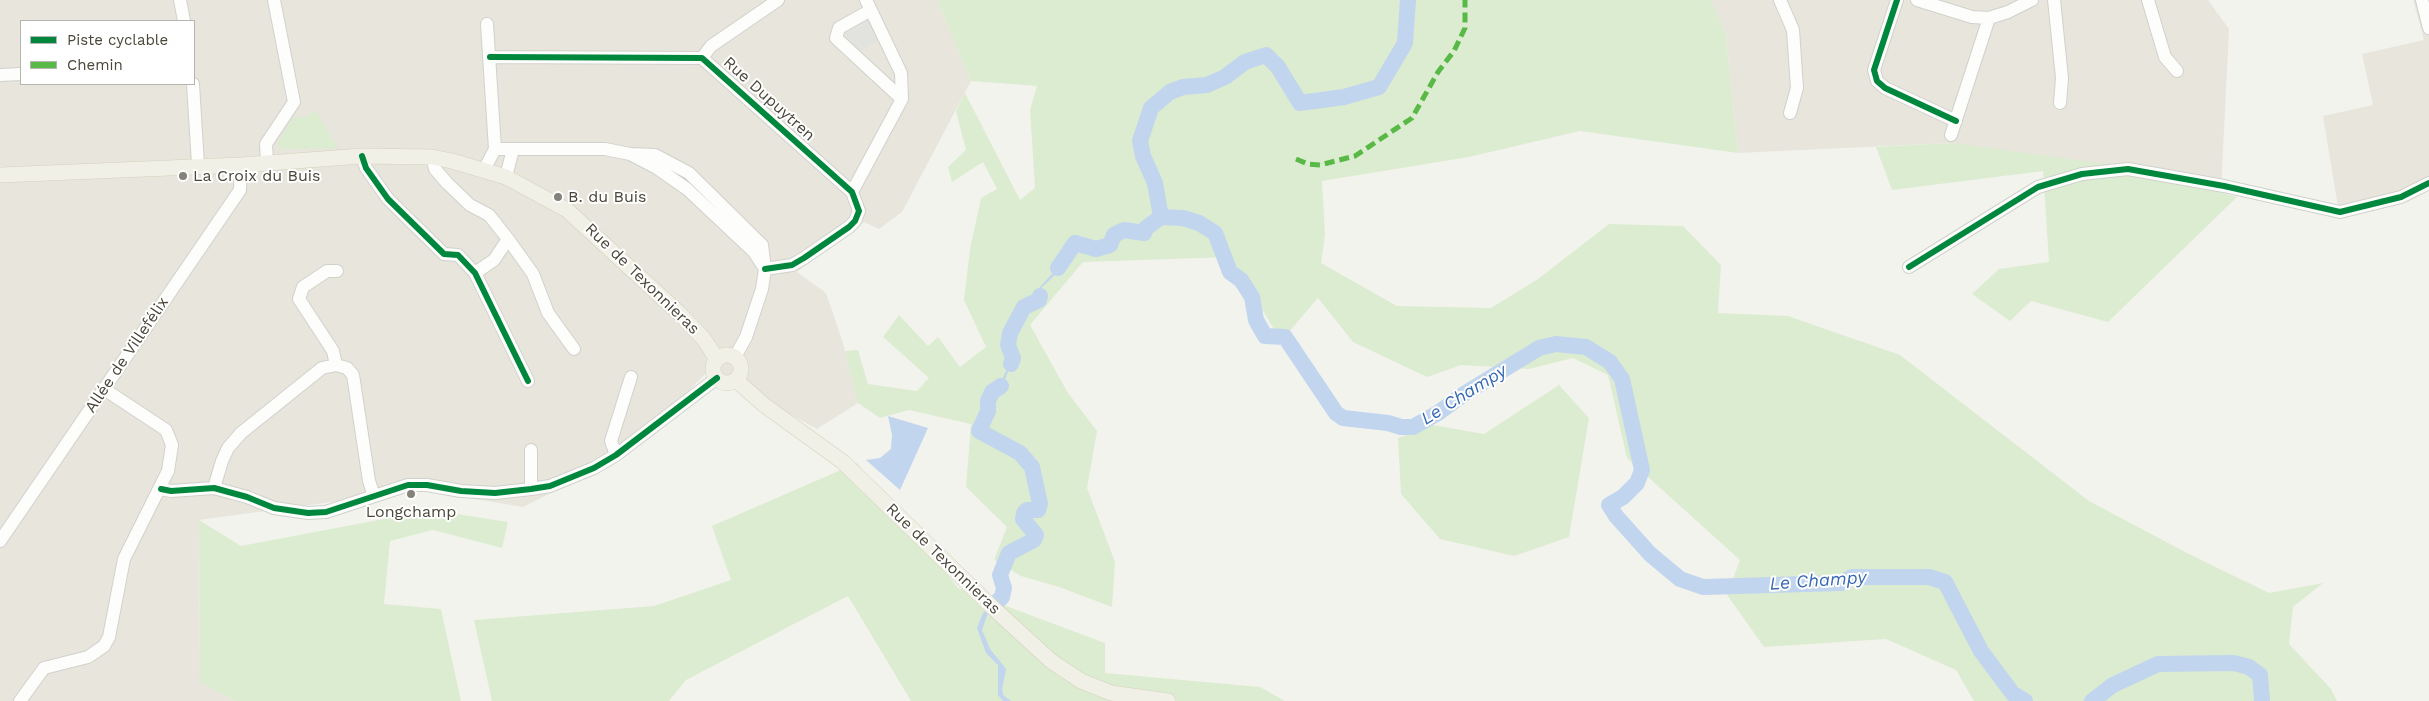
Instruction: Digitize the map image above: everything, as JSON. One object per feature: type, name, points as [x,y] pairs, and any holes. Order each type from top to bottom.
[{"type":"main road","name":"Rue de Texonnieras","points":[[0,175],[240,164],[362,156],[432,157],[484,170],[506,177],[567,210],[590,229],[679,313],[703,338],[717,360]]},
{"type":"main road","points":[[726,355],[735,357],[741,368],[736,380],[726,382],[717,378],[713,368],[717,360],[726,355]]},
{"type":"main road","name":"Rue de Texonnieras","points":[[736,380],[764,405],[843,462],[991,606],[1051,661],[1082,681],[1111,693],[1168,701]]},
{"type":"street","points":[[180,0],[184,20]]},
{"type":"street","points":[[266,162],[266,144],[294,102],[274,0]]},
{"type":"street","points":[[702,58],[711,46],[778,0]]},
{"type":"street","points":[[1780,0],[1793,30],[1797,88],[1790,113]]},
{"type":"street","points":[[1897,0],[1874,70],[1877,81],[1885,88],[1956,121]]},
{"type":"street","points":[[1917,0],[1972,17],[1989,18],[2008,12],[2032,0]]},
{"type":"street","points":[[2054,0],[2062,78],[2060,103]]},
{"type":"street","points":[[2148,0],[2165,57],[2177,71]]},
{"type":"street","points":[[2422,0],[2429,28]]},
{"type":"street","points":[[765,268],[792,265],[855,221],[858,211],[852,192],[902,99],[901,74],[868,5],[839,28],[836,38],[902,99]]},
{"type":"street","points":[[1951,135],[1989,18]]},
{"type":"street","points":[[484,170],[495,149],[487,24]]},
{"type":"street","name":"Rue Dupuytren","points":[[490,57],[702,58],[852,192]]},
{"type":"street","points":[[0,75],[20,74]]},
{"type":"street","points":[[193,85],[198,165]]},
{"type":"street","points":[[495,149],[605,149],[630,154],[655,155],[689,173],[762,245],[765,268],[757,309],[735,357]]},
{"type":"street","points":[[506,177],[513,149]]},
{"type":"street","points":[[362,156],[366,168],[388,199],[444,254],[458,256],[475,273],[528,381]]},
{"type":"street","points":[[432,157],[434,169],[470,205],[489,215],[508,239],[533,274],[548,313],[574,349]]},
{"type":"street","name":"Allée de Villefélix","points":[[0,541],[240,190],[240,164]]},
{"type":"street","points":[[1909,268],[2038,187],[2082,174],[2128,169],[2224,186],[2340,212],[2401,197],[2429,183]]},
{"type":"street","points":[[475,273],[494,260],[508,239]]},
{"type":"street","points":[[336,364],[333,351],[299,299],[302,287],[326,271],[337,271]]},
{"type":"street","points":[[214,488],[222,460],[228,448],[241,433],[322,368],[336,364],[347,368],[353,375],[369,481],[374,496]]},
{"type":"street","points":[[616,455],[611,441],[631,377]]},
{"type":"street","points":[[160,489],[171,491],[214,488],[247,497],[274,508],[308,513],[326,512],[408,485],[427,485],[461,491],[495,493],[532,490],[576,476],[616,455],[717,378]]},
{"type":"street","points":[[20,701],[44,668],[88,657],[104,646],[109,637],[124,559],[168,471],[172,445],[166,430],[104,389]]},
{"type":"street","points":[[531,450],[532,490]]},
{"type":"shaded area","points":[[0,0],[937,0],[971,81],[902,212],[879,229],[864,222],[797,272],[826,293],[843,343],[858,403],[817,429],[709,370],[626,455],[523,507],[420,490],[199,520],[200,682],[235,701],[0,701]]},
{"type":"shaded area","points":[[1711,0],[2208,0],[2229,29],[2221,192],[1952,143],[1738,153],[1726,35]]},
{"type":"shaded area","points":[[2413,0],[2429,0],[2429,190],[2340,219],[2323,116],[2373,105],[2362,54],[2424,40]]},
{"type":"shaded area","points":[[870,18],[879,40],[859,51],[845,34]]},
{"type":"green space","points":[[937,0],[1711,0],[1726,35],[1738,153],[1580,131],[1469,157],[1322,181],[1325,235],[1321,263],[1397,306],[1491,308],[1538,279],[1609,224],[1683,226],[1721,265],[1718,313],[1788,316],[1900,355],[2089,501],[2187,553],[2269,593],[2323,583],[2293,607],[2289,644],[2331,689],[2337,701],[1974,701],[1956,670],[1886,639],[1764,647],[1727,595],[1740,560],[1627,458],[1608,375],[1573,358],[1529,369],[1461,365],[1427,377],[1353,342],[1318,298],[1281,341],[1231,257],[1083,262],[1030,325],[1068,393],[1097,431],[1087,488],[1115,562],[1112,607],[1059,587],[1021,576],[994,560],[1007,527],[966,487],[971,424],[909,410],[880,418],[858,403],[845,351],[858,350],[868,384],[917,391],[929,378],[883,337],[899,315],[928,346],[938,337],[960,367],[986,347],[964,300],[970,249],[981,198],[997,189],[983,162],[952,182],[948,167],[966,150],[956,111],[965,93],[1020,200],[1035,188],[1030,110],[1037,86],[971,81]]},
{"type":"green space","points":[[316,111],[338,148],[279,149],[278,143],[293,117],[304,117]]},
{"type":"green space","points":[[1952,143],[2120,166],[2237,197],[2108,322],[2031,301],[2010,321],[1972,294],[1999,269],[2049,262],[2043,171],[1892,190],[1876,147]]},
{"type":"green space","points":[[1559,385],[1589,418],[1569,537],[1514,556],[1440,539],[1401,494],[1398,438],[1433,425],[1484,434]]},
{"type":"green space","points":[[857,463],[958,588],[1105,643],[1105,673],[1260,687],[1285,701],[911,701],[848,596],[686,680],[669,701],[492,701],[474,620],[654,606],[731,580],[712,526]]},
{"type":"green space","points":[[431,510],[508,522],[502,548],[433,530],[390,541],[384,604],[441,609],[461,701],[235,701],[200,682],[199,520],[241,546]]},
{"type":"water","points":[[1264,51],[1274,56],[1279,65],[1277,68],[1266,55],[1258,56],[1214,82],[1170,92],[1151,108],[1140,141],[1143,156],[1155,183],[1161,217],[1146,228],[1144,233],[1124,230],[1114,235],[1110,245],[1104,247],[1096,249],[1074,243],[1055,275],[1042,287],[1039,300],[1024,307],[1010,333],[1008,345],[1012,350],[1013,358],[1003,385],[992,392],[988,401],[987,419],[979,431],[1020,453],[1032,467],[1040,504],[1038,510],[1027,510],[1024,513],[1024,519],[1036,535],[1034,540],[1009,553],[1000,575],[1004,588],[1002,597],[998,601],[1001,590],[997,578],[1003,567],[1006,550],[1027,542],[1033,535],[1022,523],[1020,513],[1024,507],[1030,505],[1036,507],[1037,504],[1031,470],[1019,456],[978,436],[975,431],[983,424],[988,392],[999,386],[1009,365],[1010,353],[1005,346],[1007,334],[1022,307],[1038,299],[1040,287],[1052,274],[1068,245],[1076,241],[1101,246],[1110,241],[1109,235],[1114,231],[1127,226],[1143,231],[1147,223],[1156,215],[1155,198],[1140,159],[1137,137],[1144,115],[1151,103],[1176,87],[1207,82],[1224,76],[1241,62],[1256,53]]},
{"type":"water","points":[[888,416],[928,428],[900,490],[866,460],[880,458],[891,449],[892,435]]},
{"type":"water","points":[[988,609],[982,630],[990,649],[1006,669],[1002,690],[1004,696],[1011,701],[1003,701],[998,695],[998,665],[986,653],[977,628],[983,613]]},
{"type":"waterway","name":"Le Champy","points":[[1408,0],[1405,43],[1379,87],[1344,97],[1300,103],[1278,67],[1266,55],[1245,62],[1225,77],[1207,85],[1183,87],[1170,92],[1151,108],[1140,141],[1143,156],[1155,183],[1161,217],[1183,218],[1199,223],[1215,233],[1230,272],[1241,280],[1252,297],[1256,320],[1265,336],[1285,337],[1336,413],[1343,418],[1388,423],[1401,427],[1413,427],[1438,413],[1464,394],[1539,348],[1556,344],[1586,347],[1610,362],[1622,379],[1642,470],[1637,483],[1623,497],[1609,505],[1616,516],[1650,554],[1680,579],[1703,587],[1841,583],[1852,577],[1929,577],[1945,582],[1981,651],[2013,694],[2025,701]]},
{"type":"waterway","points":[[1058,268],[1075,243],[1096,249],[1110,245],[1114,235],[1124,230],[1144,233],[1146,228],[1161,217]]},
{"type":"waterway","points":[[1011,364],[1013,358],[1008,345],[1010,333],[1024,307],[1039,300],[1040,296]]},
{"type":"waterway","points":[[994,605],[1002,597],[1004,588],[1000,575],[1009,553],[1034,540],[1036,535],[1023,519],[1024,513],[1027,510],[1038,510],[1040,504],[1032,467],[1020,453],[979,431],[988,411],[988,401],[992,392],[1001,386]]},
{"type":"waterway","name":"Le Champy","points":[[2092,701],[2113,685],[2158,664],[2234,663],[2249,667],[2260,675],[2262,701]]},
{"type":"marked path","points":[[1296,159],[1308,164],[1320,165],[1355,156],[1412,118],[1438,72],[1454,51],[1465,28],[1465,0]]},
{"type":"cycle path","points":[[1897,0],[1874,70],[1877,81],[1885,88],[1956,121]]},
{"type":"cycle path","points":[[490,57],[702,58],[852,192],[859,211],[855,221],[849,227],[804,258],[792,265],[765,269]]},
{"type":"cycle path","points":[[362,156],[366,168],[388,199],[444,254],[458,255],[475,273],[528,381]]},
{"type":"cycle path","points":[[1909,267],[2038,187],[2082,174],[2128,169],[2224,186],[2340,212],[2401,197],[2429,183]]},
{"type":"cycle path","points":[[161,489],[171,491],[214,488],[247,497],[274,508],[308,513],[326,512],[408,485],[427,485],[461,491],[495,493],[550,486],[594,468],[616,455],[717,378]]},
{"type":"place","name":"La Croix du Buis","points":[[183,176]]},
{"type":"place","name":"B. du Buis","points":[[558,197]]},
{"type":"place","name":"Longchamp","points":[[411,494]]}]
